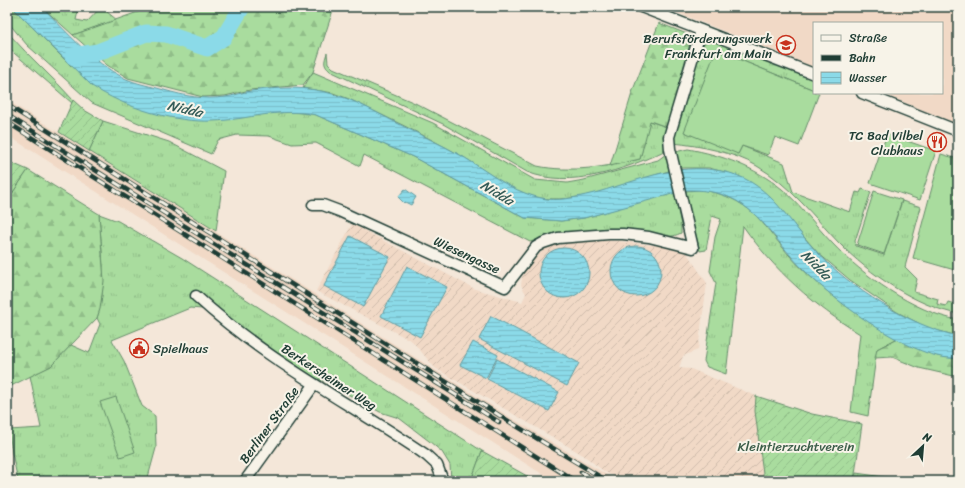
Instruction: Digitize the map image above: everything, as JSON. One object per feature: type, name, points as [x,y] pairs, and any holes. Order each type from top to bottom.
[{"type":"street","points":[[641,7],[813,74]]},
{"type":"street","name":"Wiesengasse","points":[[313,205],[323,205],[339,211],[505,287],[536,247],[558,238],[623,234],[649,237],[693,248],[672,156],[670,137],[702,30]]},
{"type":"street","points":[[865,94],[958,131]]},
{"type":"street","name":"Berkersheimer Weg","points":[[196,296],[233,329],[314,385],[426,455],[437,465],[442,481]]},
{"type":"street","name":"Berliner Straße","points":[[246,481],[314,385]]},
{"type":"shaded area","name":"Berufsförderungswerk Frankfurt am Main","points":[[663,7],[958,7],[958,124],[883,94],[943,94],[943,22],[813,22],[813,67]]},
{"type":"shaded area","points":[[7,100],[505,414],[617,481],[554,481],[531,467],[7,135]]},
{"type":"shaded area","points":[[352,224],[475,289],[522,302],[526,294],[521,285],[523,271],[545,248],[578,240],[618,241],[684,249],[707,283],[698,350],[683,356],[679,368],[691,369],[756,396],[755,411],[764,481],[623,481],[605,472],[583,455],[435,368],[412,341],[316,291]]},
{"type":"green space","points":[[7,7],[12,7],[71,66],[247,116],[290,112],[316,115],[413,157],[525,218],[561,221],[584,218],[674,192],[681,225],[681,233],[667,237],[627,229],[603,229],[566,233],[530,242],[364,155],[360,166],[316,143],[292,144],[269,136],[237,135],[218,140],[211,154],[92,103],[27,45],[7,21]]},
{"type":"green space","points":[[42,7],[79,7],[76,20],[87,22],[101,7],[117,20],[73,35]]},
{"type":"green space","points":[[152,7],[334,7],[313,72],[303,85],[250,90],[225,96],[203,97],[128,78],[107,65],[73,35]]},
{"type":"green space","points":[[659,23],[692,36],[667,127],[650,121],[640,159],[610,166],[633,90]]},
{"type":"green space","points":[[10,35],[73,100],[72,103],[7,47],[7,38]]},
{"type":"green space","points":[[711,40],[813,80],[813,90],[716,50],[738,154],[742,146],[784,163],[793,192],[850,212],[856,192],[860,193],[862,189],[871,192],[855,241],[856,246],[884,255],[902,201],[921,207],[905,267],[917,279],[914,292],[938,299],[937,304],[946,306],[948,302],[958,305],[958,314],[926,304],[910,296],[894,287],[864,266],[839,243],[791,192],[780,182],[757,166],[727,153],[673,143],[675,128],[701,45]]},
{"type":"green space","points":[[716,50],[813,90],[813,94],[819,94],[799,146],[775,137],[768,155],[742,146],[738,154],[684,132]]},
{"type":"green space","points":[[327,53],[328,63],[333,68],[415,103],[537,166],[575,169],[640,159],[649,121],[667,127],[664,151],[632,165],[597,175],[561,179],[543,177],[527,172],[443,124],[330,71],[326,67],[325,63]]},
{"type":"green space","points":[[313,72],[433,123],[535,180],[567,183],[584,180],[658,160],[666,154],[669,171],[611,189],[582,196],[552,199],[527,195],[515,190],[460,155],[349,99],[333,93],[303,88]]},
{"type":"green space","points":[[73,100],[84,110],[103,121],[89,151],[59,132]]},
{"type":"green space","points":[[103,121],[169,142],[224,171],[216,231],[89,151]]},
{"type":"green space","points":[[887,134],[936,151],[920,200],[870,183]]},
{"type":"green space","points":[[688,149],[725,158],[749,168],[771,181],[782,189],[795,202],[844,255],[873,279],[907,301],[941,316],[958,320],[958,336],[928,328],[897,312],[850,280],[818,253],[798,230],[746,180],[735,175],[709,168],[679,168],[675,152]]},
{"type":"green space","points":[[941,154],[958,159],[958,271],[913,258]]},
{"type":"green space","points":[[7,161],[28,170],[7,201]]},
{"type":"green space","points":[[28,170],[99,214],[104,281],[100,309],[97,318],[51,366],[9,387],[7,361],[7,201]]},
{"type":"green space","points":[[702,190],[732,199],[743,205],[753,213],[800,267],[829,293],[857,313],[898,338],[877,349],[868,416],[851,412],[860,334],[827,312],[796,286],[768,258],[743,226],[726,374],[707,367],[704,361],[716,283],[710,271],[715,237],[721,219],[712,216],[706,250],[700,251],[684,191]]},
{"type":"green space","points":[[874,191],[902,200],[884,254],[857,245]]},
{"type":"green space","points":[[99,214],[118,221],[182,258],[482,451],[471,481],[451,481],[450,465],[442,452],[399,418],[380,412],[324,381],[307,375],[214,310],[190,308],[112,340],[124,361],[142,406],[155,416],[156,448],[147,481],[18,481],[9,430],[41,428],[30,376],[51,366],[71,345],[89,353],[100,324],[97,318],[102,293],[103,267]]},
{"type":"green space","points":[[898,338],[927,352],[958,359],[958,377],[919,368],[892,357],[875,358],[877,349]]},
{"type":"green space","name":"Kleintierzuchtverein","points":[[756,396],[812,414],[862,424],[854,481],[764,481],[755,411]]},
{"type":"green space","points":[[116,397],[135,452],[120,457],[100,402]]},
{"type":"green space","points":[[482,451],[536,481],[471,481]]},
{"type":"green space","points":[[856,473],[912,481],[876,481],[854,478]]},
{"type":"water","name":"Nidda","points":[[12,7],[42,7],[70,36],[101,64],[129,80],[179,94],[202,98],[225,97],[248,92],[282,88],[303,88],[323,91],[365,106],[444,146],[512,187],[547,199],[573,198],[647,177],[679,170],[713,170],[730,173],[757,186],[769,196],[817,252],[831,266],[863,292],[901,315],[920,324],[958,336],[958,359],[945,358],[921,351],[868,322],[834,297],[807,273],[756,216],[743,205],[728,197],[709,191],[687,190],[584,218],[561,221],[525,218],[413,157],[316,115],[290,112],[226,120],[198,121],[150,112],[119,101],[92,86]]},
{"type":"water","points":[[405,189],[416,197],[411,205],[405,202],[404,203],[398,197]]},
{"type":"water","points":[[350,236],[390,257],[363,307],[324,286]]},
{"type":"water","points":[[631,246],[641,246],[654,253],[661,266],[661,276],[654,289],[641,296],[631,296],[622,292],[615,285],[611,276],[611,266],[615,257],[622,250]]},
{"type":"water","points":[[559,248],[569,248],[582,255],[589,268],[589,278],[582,291],[569,298],[559,298],[550,294],[543,287],[539,278],[539,268],[543,259],[550,252]]},
{"type":"water","points":[[407,266],[447,287],[420,337],[381,316]]},
{"type":"water","points":[[491,316],[579,363],[567,386],[479,339]]},
{"type":"water","points":[[473,342],[498,355],[486,378],[460,365]]},
{"type":"water","points":[[497,359],[559,392],[549,411],[487,379]]},
{"type":"waterway","points":[[73,56],[98,52],[146,33],[166,34],[207,48],[224,37],[242,7]]},
{"type":"railway","points":[[7,105],[510,422],[607,481]]},
{"type":"railway","points":[[7,115],[499,422]]},
{"type":"railway","points":[[7,122],[575,481]]},
{"type":"railway","points":[[581,472],[595,481]]},
{"type":"place","name":"Berufsförderungswerk Frankfurt am Main","points":[[786,45]]},
{"type":"place","name":"TC Bad Vilbel Clubhaus","points":[[937,142]]},
{"type":"place","name":"Spielhaus","points":[[139,348]]}]
